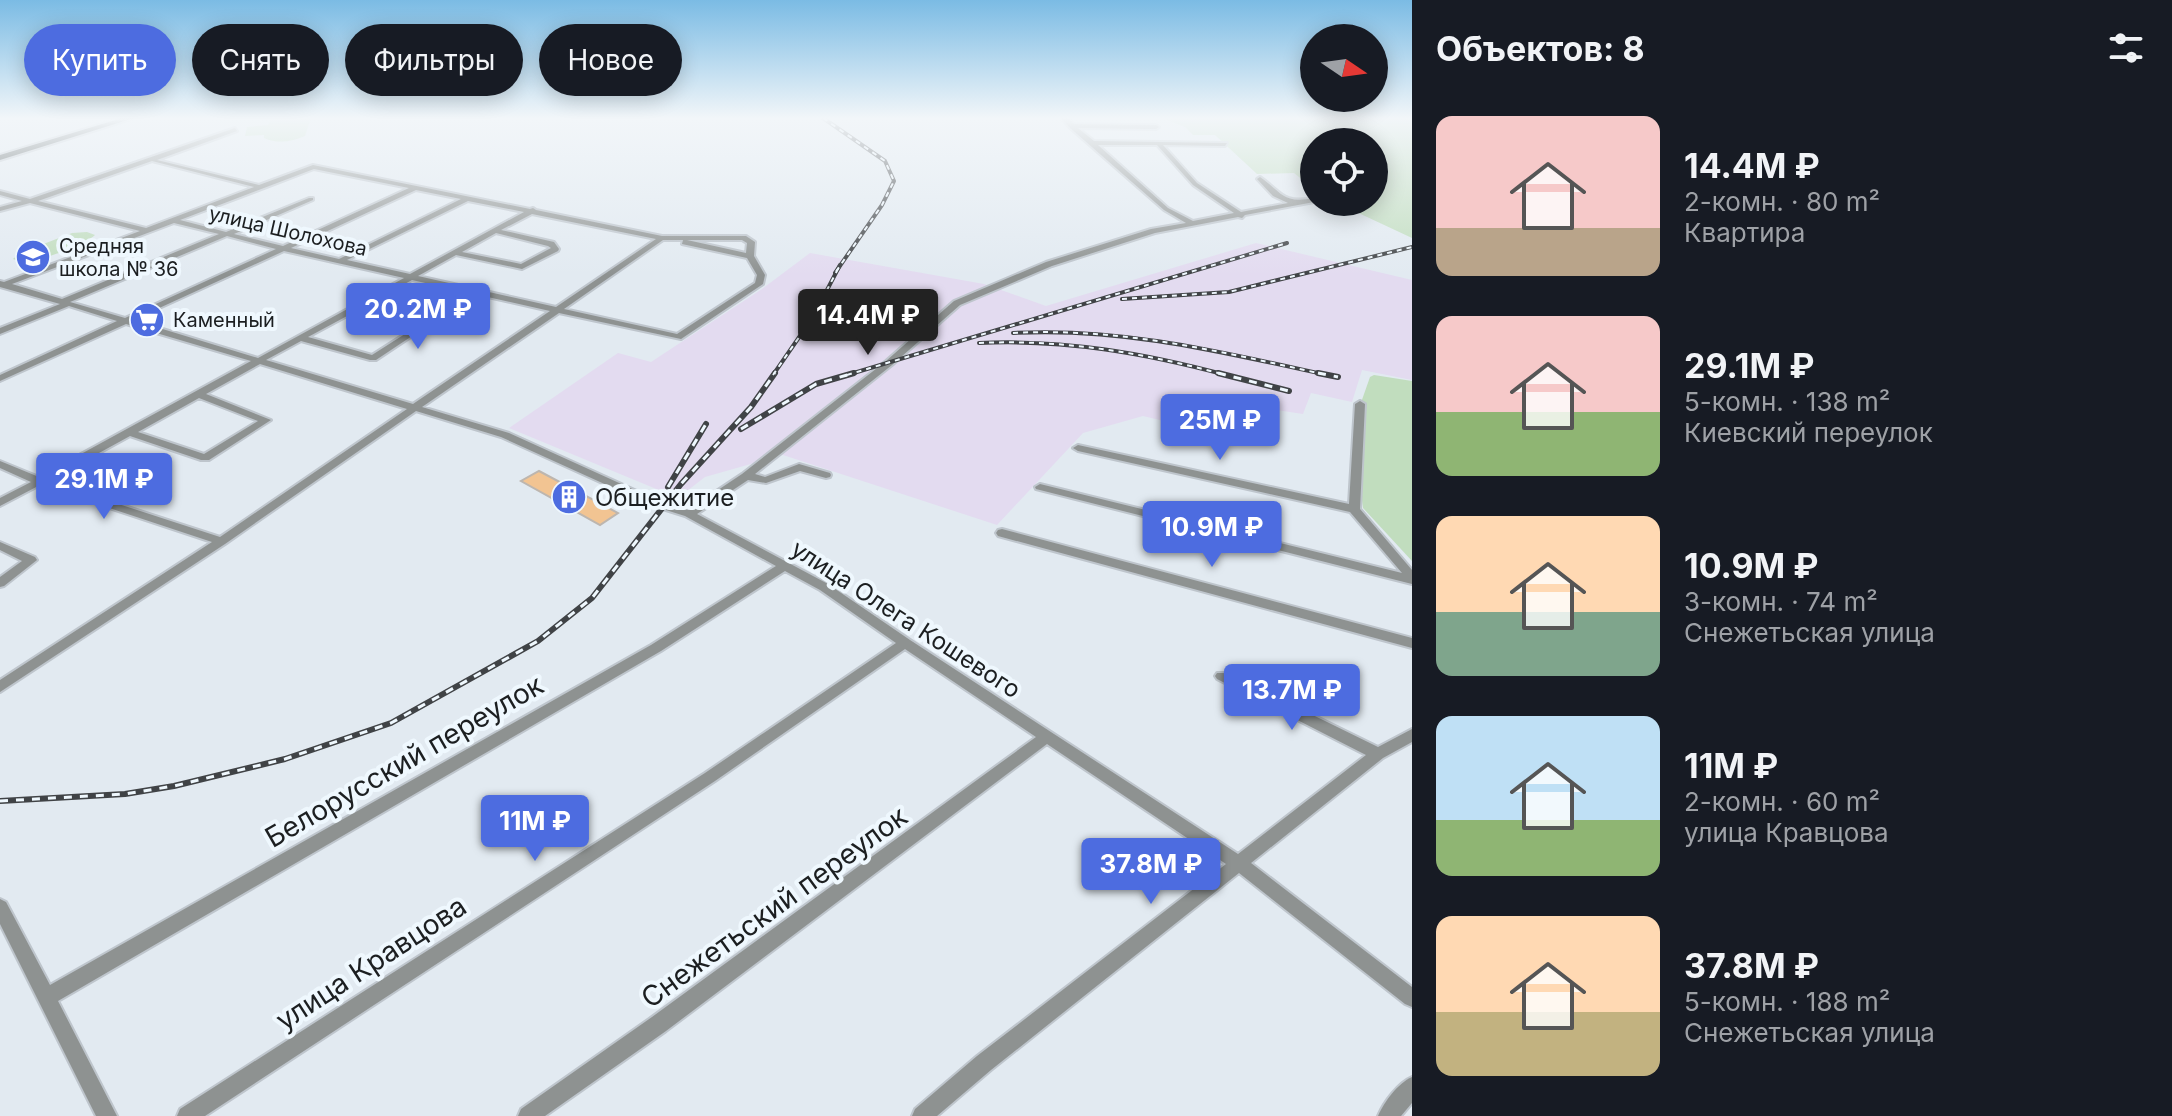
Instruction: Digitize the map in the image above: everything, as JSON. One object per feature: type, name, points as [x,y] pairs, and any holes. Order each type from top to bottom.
[{"type":"street","points":[[0,209],[119,170]]},
{"type":"street","points":[[192,170],[256,186]]},
{"type":"street","points":[[1,285],[300,170]]},
{"type":"street","points":[[0,687],[221,541],[662,238],[743,238],[751,242],[750,256],[662,238],[533,210],[327,170]]},
{"type":"street","points":[[1121,170],[1166,209],[1193,224]]},
{"type":"street","points":[[1182,170],[1195,184],[1242,216]]},
{"type":"street","points":[[1260,179],[1275,195],[1296,204]]},
{"type":"street","points":[[0,378],[415,188]]},
{"type":"street","points":[[0,193],[146,230]]},
{"type":"street","points":[[340,261],[468,198]]},
{"type":"street","points":[[0,331],[311,199]]},
{"type":"street","points":[[689,514],[746,476],[889,363],[957,303],[1049,264],[1154,231],[1300,203]]},
{"type":"street","points":[[0,503],[533,210]]},
{"type":"street","name":"улица Шолохова","points":[[172,220],[282,248],[678,337],[759,284],[761,275],[750,256]]},
{"type":"street","points":[[456,253],[522,267],[555,249],[551,244],[495,231]]},
{"type":"street","name":"улица Олега Кошевого","points":[[1,285],[518,440],[657,504],[689,514],[864,612],[905,643],[1240,864],[1412,998]]},
{"type":"street","points":[[301,338],[373,358],[426,324],[359,306]]},
{"type":"street","points":[[132,433],[205,458],[266,420],[200,395]]},
{"type":"street","points":[[1354,509],[1360,404]]},
{"type":"street","points":[[1078,448],[1354,509],[1412,579]]},
{"type":"street","points":[[0,464],[38,481],[221,541]]},
{"type":"street","points":[[746,476],[766,480],[799,467],[826,475]]},
{"type":"street","points":[[1040,487],[1412,579]]},
{"type":"street","points":[[1002,533],[1412,643]]},
{"type":"street","points":[[0,546],[31,560],[0,583]]},
{"type":"street","name":"Белорусский переулок","points":[[47,997],[656,648],[785,566]]},
{"type":"street","name":"улица Кравцова","points":[[187,1116],[710,777],[905,643]]},
{"type":"street","points":[[1222,676],[1378,754]]},
{"type":"street","name":"Снежетьский переулок","points":[[528,1116],[698,996],[1048,736]]},
{"type":"street","points":[[922,1116],[984,1063],[1378,754],[1412,736]]},
{"type":"street","points":[[0,907],[5,930],[47,997],[107,1116]]},
{"type":"street","points":[[1388,1116],[1412,1087]]},
{"type":"shaded area","points":[[1256,243],[1412,280],[1412,380],[1362,370],[1352,402],[1311,393],[1303,414],[1249,406],[1239,439],[1143,416],[1083,433],[997,525],[783,455],[705,477],[678,498],[509,428],[618,353],[651,362],[762,289],[810,253],[984,284],[1046,306]]},
{"type":"green space","points":[[1253,170],[1300,170],[1300,178],[1294,173],[1257,174]]},
{"type":"green space","points":[[1388,170],[1412,170],[1412,238],[1365,216],[1388,216]]},
{"type":"green space","points":[[72,233],[95,235],[68,250],[31,260],[13,259],[20,253]]},
{"type":"green space","points":[[1370,377],[1412,381],[1412,561],[1363,508],[1354,442],[1357,414]]},
{"type":"building","name":"Общежитие","points":[[539,471],[618,513],[600,525],[521,481]]},
{"type":"railway","points":[[838,268],[882,205],[894,181],[889,170]]},
{"type":"railway","points":[[847,375],[1287,243]]},
{"type":"railway","points":[[1122,299],[1229,292],[1412,247]]},
{"type":"railway","points":[[773,375],[813,317],[838,268]]},
{"type":"railway","points":[[835,273],[838,268]]},
{"type":"railway","points":[[1013,333],[1093,334],[1171,343],[1327,375]]},
{"type":"railway","points":[[979,343],[1042,343],[1104,349],[1222,374]]},
{"type":"railway","points":[[0,801],[125,794],[174,786],[285,759],[391,723],[538,641],[592,598],[681,484],[751,407],[775,373]]},
{"type":"railway","points":[[741,429],[816,384],[854,373]]},
{"type":"railway","points":[[1218,373],[1222,374]]},
{"type":"railway","points":[[1318,373],[1338,377]]},
{"type":"railway","points":[[1222,374],[1289,391]]},
{"type":"railway","points":[[668,487],[706,424]]},
{"type":"place","name":"Средняя школа № 36","points":[[33,257]]},
{"type":"place","name":"Каменный","points":[[147,320]]},
{"type":"place","name":"Общежитие","points":[[569,497]]}]
